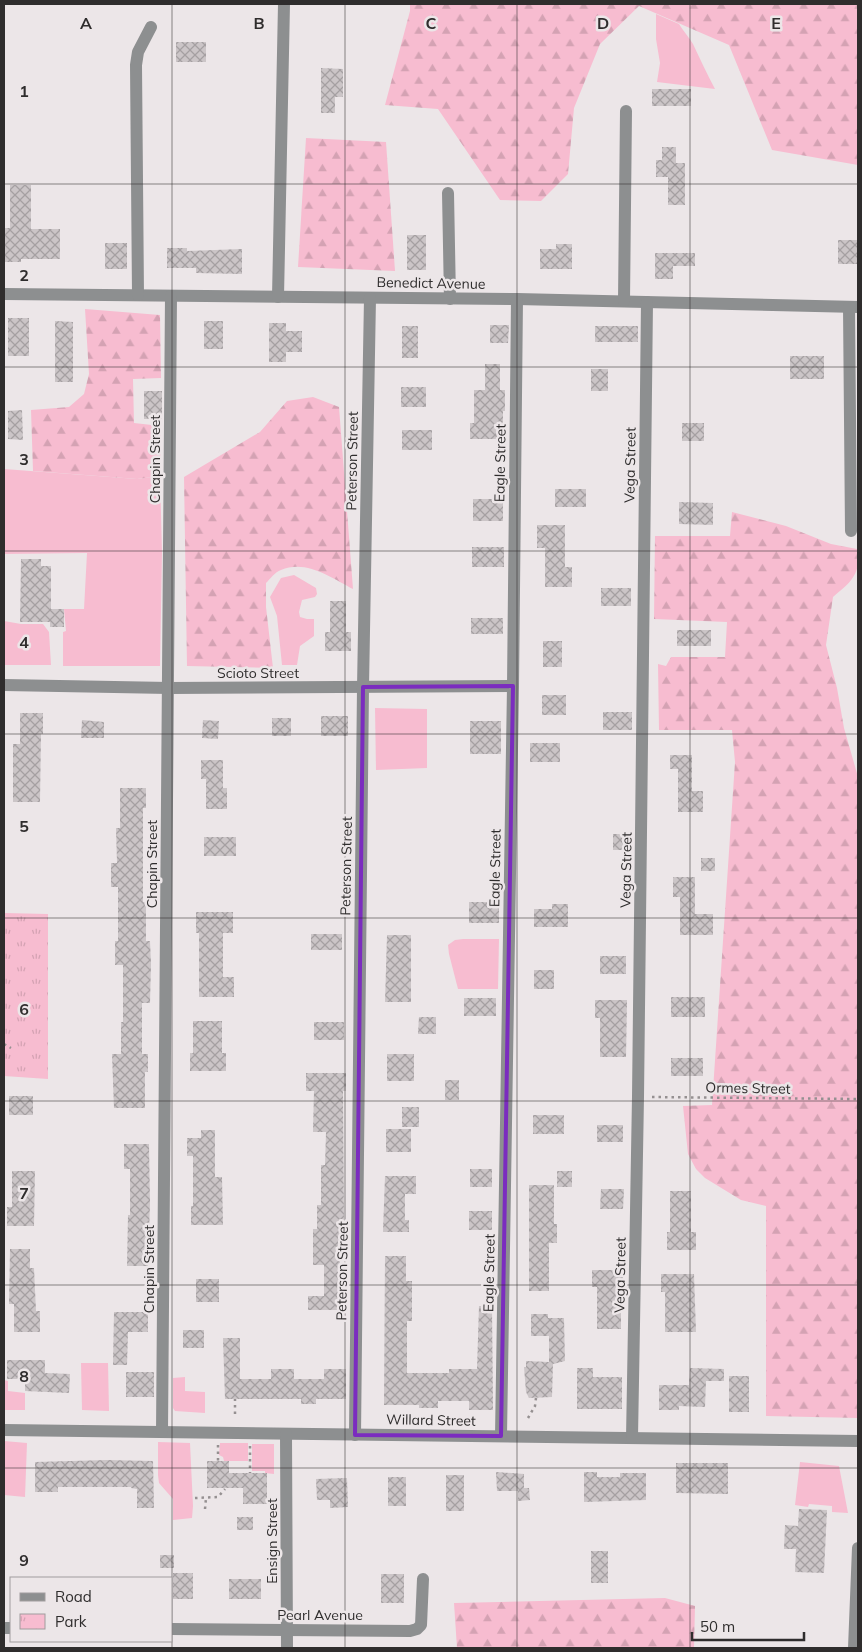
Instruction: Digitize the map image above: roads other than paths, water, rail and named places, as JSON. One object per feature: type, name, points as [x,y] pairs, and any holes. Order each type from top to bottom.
[{"type":"street","points":[[278,297],[284,4]]},
{"type":"street","points":[[138,296],[136,65],[138,52],[151,26]]},
{"type":"street","points":[[624,302],[626,111]]},
{"type":"street","points":[[448,193],[450,299]]},
{"type":"street","name":"Benedict Avenue","points":[[4,294],[647,302],[854,307]]},
{"type":"street","name":"Chapin Street","points":[[162,1432],[171,296]]},
{"type":"street","name":"Peterson Street","points":[[355,1434],[363,688],[370,298]]},
{"type":"street","name":"Eagle Street","points":[[502,1436],[513,686],[516,300]]},
{"type":"street","name":"Vega Street","points":[[632,1438],[647,302]]},
{"type":"street","points":[[851,531],[854,307]]},
{"type":"street","name":"Scioto Street","points":[[4,685],[168,688],[513,686]]},
{"type":"street","name":"Willard Street","points":[[4,1430],[858,1442]]},
{"type":"street","name":"Ensign Street","points":[[286,1434],[287,1648]]},
{"type":"street","points":[[854,1648],[858,1548]]},
{"type":"street","name":"Pearl Avenue","points":[[172,1629],[410,1631],[417,1629],[421,1625],[423,1579]]}]
